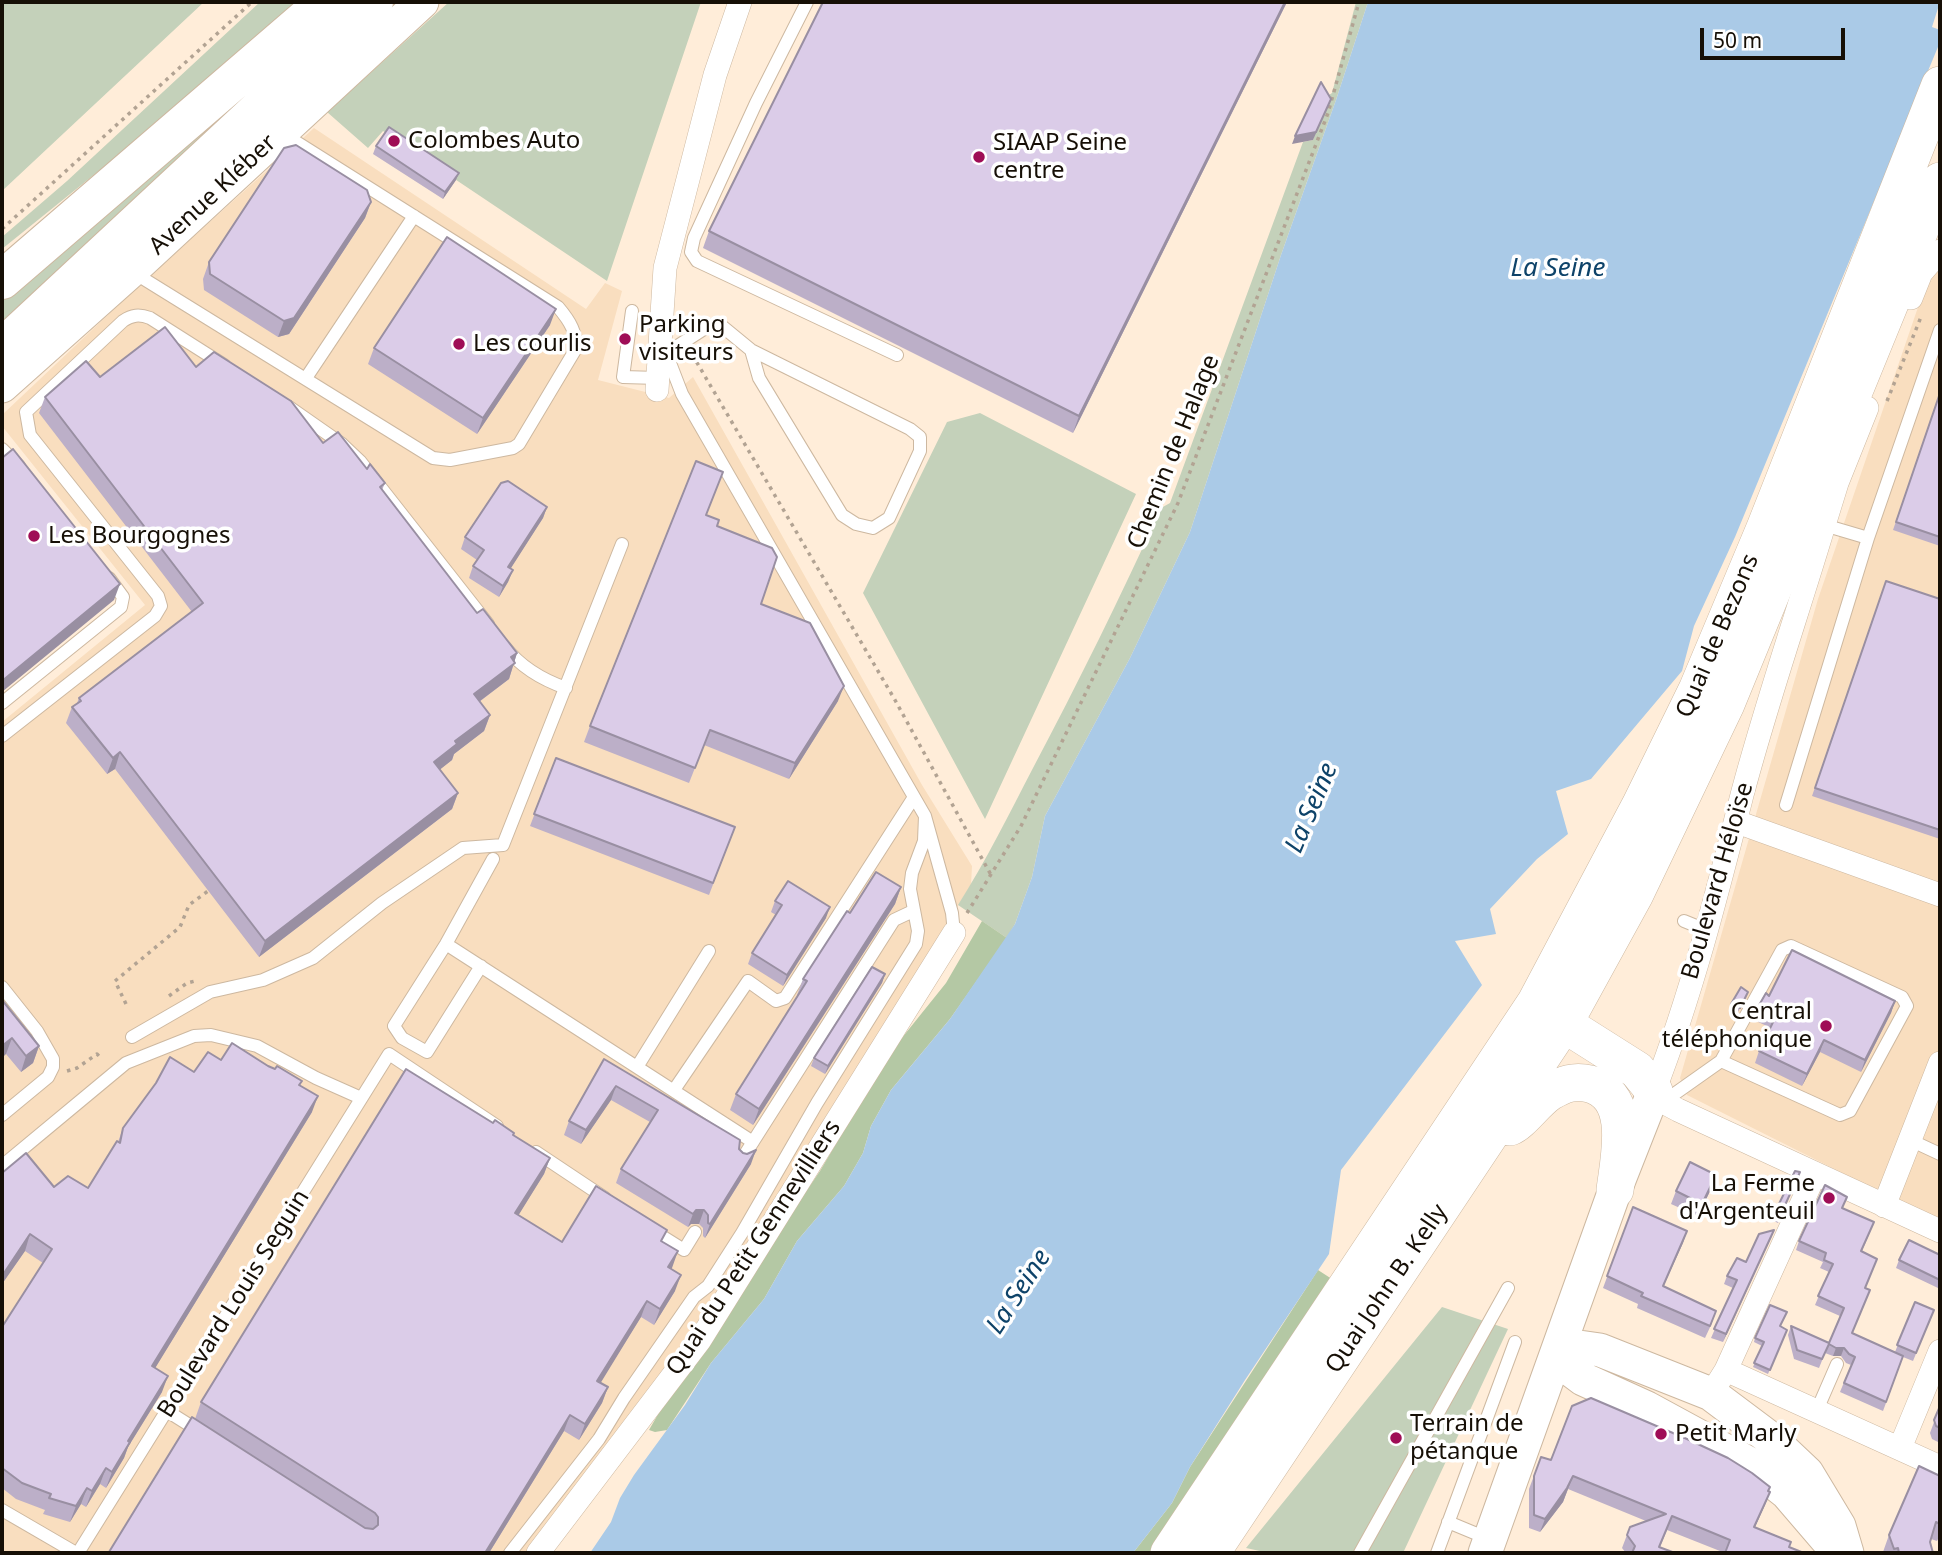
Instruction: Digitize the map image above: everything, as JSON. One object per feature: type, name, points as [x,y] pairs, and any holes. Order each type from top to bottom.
[{"type":"highway","points":[[2,280],[325,2]]},
{"type":"highway","points":[[9,342],[374,2]]},
{"type":"main road","name":"Avenue Kléber","points":[[2,386],[131,271],[422,2]]},
{"type":"main road","name":"Quai de Bezons","points":[[1435,1156],[1547,980],[1641,804],[1697,691],[1765,528],[1940,85]]},
{"type":"main road","name":"Quai de Bezons","points":[[1563,1024],[1635,894],[1726,704],[1798,535],[1940,181]]},
{"type":"main road","points":[[1547,980],[1563,1024]]},
{"type":"main road","points":[[1513,1036],[1533,1026],[1563,1024],[1637,1070],[1659,1097]]},
{"type":"main road","name":"Quai John B. Kelly","points":[[1211,1553],[1563,1024]]},
{"type":"main road","points":[[1492,1133],[1517,1125],[1536,1102],[1562,1086],[1576,1081],[1595,1086],[1612,1100],[1619,1115],[1622,1140],[1615,1190]]},
{"type":"main road","name":"Boulevard Héloïse","points":[[1487,1546],[1615,1190],[1659,1097]]},
{"type":"main road","name":"Quai John B. Kelly","points":[[1169,1553],[1435,1156]]},
{"type":"main road","points":[[1838,1553],[1787,1493],[1750,1464],[1647,1408],[1583,1379],[1567,1367],[1558,1350],[1579,1347],[1600,1350],[1718,1382],[1807,1473],[1839,1525],[1847,1553]]},
{"type":"main road","points":[[1647,1408],[1685,1409],[1718,1382]]},
{"type":"street","points":[[657,384],[668,342],[665,268],[715,75],[740,2]]},
{"type":"street","name":"Boulevard Héloïse","points":[[1659,1097],[1742,796],[1837,483],[1922,273],[1940,251]]},
{"type":"street","points":[[1737,822],[1940,895]]},
{"type":"street","name":"Quai du Petit Gennevilliers","points":[[538,1553],[700,1340],[954,933]]},
{"type":"street","points":[[1884,1206],[1940,1063]]},
{"type":"street","points":[[1659,1097],[1815,1174],[1940,1231]]},
{"type":"street","points":[[1815,1174],[1718,1382],[1816,1410],[1940,1467]]},
{"type":"street","points":[[1900,1448],[1940,1351]]},
{"type":"lane","points":[[807,2],[750,115],[694,239],[691,252],[697,261],[897,355]]},
{"type":"lane","points":[[131,271],[433,458],[450,460],[513,448],[519,444],[574,352],[573,329],[558,307],[281,132]]},
{"type":"lane","points":[[306,379],[414,216]]},
{"type":"lane","points":[[632,311],[623,377],[657,384]]},
{"type":"lane","points":[[2,736],[155,616],[161,606],[158,596],[30,435],[26,416],[29,407],[123,321],[132,316],[150,318],[240,375]]},
{"type":"lane","points":[[751,350],[759,378],[842,515],[856,524],[873,528],[889,518],[920,451],[920,437],[910,429],[751,350],[723,327],[710,325],[668,342],[682,394],[925,816],[952,913],[954,933]]},
{"type":"lane","points":[[1786,805],[1868,538],[1940,330]]},
{"type":"lane","points":[[275,397],[342,444],[359,461],[509,653],[540,676],[566,688]]},
{"type":"lane","points":[[2,449],[29,478]]},
{"type":"lane","points":[[1824,524],[1868,538]]},
{"type":"lane","points":[[132,1037],[210,992],[262,981],[313,958],[382,902],[463,848],[503,845],[622,544]]},
{"type":"lane","points":[[2,703],[121,607],[124,602],[121,593],[105,572]]},
{"type":"lane","points":[[674,1090],[748,981],[776,1001],[785,998],[914,797]]},
{"type":"lane","points":[[510,1553],[599,1439],[694,1297],[708,1286],[743,1233],[817,1103],[916,944],[918,931],[910,897],[912,873],[924,841],[925,816]]},
{"type":"lane","points":[[481,966],[427,1052],[402,1038],[394,1026],[446,944],[493,859]]},
{"type":"lane","points":[[743,1159],[894,920],[913,911]]},
{"type":"lane","points":[[1684,920],[1706,930]]},
{"type":"lane","points":[[446,944],[753,1142]]},
{"type":"lane","points":[[1659,1097],[1721,1061],[1782,950],[1791,946],[1902,997],[1907,1006],[1850,1111],[1840,1115],[1721,1061]]},
{"type":"lane","points":[[638,1067],[709,951]]},
{"type":"lane","points":[[2,986],[37,1031],[53,1059],[48,1077],[2,1115]]},
{"type":"lane","points":[[2,1166],[126,1063],[194,1036],[211,1035],[257,1046],[316,1078],[361,1098]]},
{"type":"lane","name":"Boulevard Louis Seguin","points":[[77,1553],[388,1054],[615,1205]]},
{"type":"lane","points":[[1910,1140],[1940,1154]]},
{"type":"lane","points":[[638,1220],[684,1250],[695,1232]]},
{"type":"lane","points":[[1360,1553],[1508,1288]]},
{"type":"lane","points":[[1437,1553],[1515,1342]]},
{"type":"lane","points":[[1816,1410],[1837,1364]]},
{"type":"lane","points":[[167,1411],[213,1441]]},
{"type":"lane","points":[[2,1510],[77,1553]]},
{"type":"lane","points":[[1448,1522],[1487,1546]]},
{"type":"path","points":[[2,229],[251,2]]},
{"type":"path","name":"Chemin de Halage","points":[[954,933],[1021,826],[1178,503],[1328,113],[1359,2]]},
{"type":"path","points":[[668,342],[696,361],[895,700],[991,875]]},
{"type":"path","points":[[126,1004],[115,981],[180,927],[189,905],[208,891]]},
{"type":"path","points":[[87,1061],[97,1054],[100,1057]]},
{"type":"shaded area","points":[[314,128],[586,309],[605,283],[622,291],[598,380],[669,398],[693,377],[922,785],[972,866],[971,885],[711,1302],[646,1396],[529,1553],[2,1553],[2,722],[145,605],[2,426],[2,415],[130,294]]},
{"type":"shaded area","points":[[1940,243],[1940,1222],[1687,1095],[1680,1078],[1818,599]]},
{"type":"green space","points":[[2,2],[204,2],[2,191]]},
{"type":"green space","points":[[260,2],[298,2],[111,161],[2,249],[2,237],[67,181]]},
{"type":"green space","points":[[354,2],[2,331],[2,296]]},
{"type":"green space","points":[[449,2],[701,2],[607,281],[383,131],[368,148],[327,112]]},
{"type":"green space","points":[[1356,2],[1368,2],[1190,532],[1130,658],[1045,816],[1032,877],[1007,938],[958,905],[997,837],[1066,704],[1161,508],[1170,503],[1303,142],[1313,140],[1323,99],[1332,93]]},
{"type":"green space","points":[[980,413],[1136,494],[985,819],[863,593],[947,422]]},
{"type":"green space","points":[[982,921],[1007,938],[950,1019],[891,1090],[871,1126],[863,1153],[844,1186],[797,1241],[764,1299],[711,1363],[667,1430],[649,1430],[676,1383],[820,1171],[889,1054],[946,983]]},
{"type":"green space","points":[[1318,1270],[1338,1283],[1156,1553],[1133,1553],[1172,1503],[1190,1467]]},
{"type":"green space","name":"Terrain de pétanque","points":[[1442,1307],[1508,1329],[1403,1553],[1269,1553],[1246,1548]]},
{"type":"water","name":"La Seine","points":[[1368,2],[1940,2],[1932,27],[1940,30],[1940,42],[1735,537],[1694,626],[1682,671],[1591,779],[1556,791],[1568,834],[1537,859],[1490,909],[1496,934],[1455,941],[1482,985],[1341,1170],[1329,1254],[1190,1467],[1172,1503],[1133,1553],[590,1553],[611,1522],[620,1498],[634,1475],[685,1405],[711,1363],[764,1299],[797,1241],[844,1186],[863,1153],[871,1126],[891,1090],[950,1019],[1015,924],[1032,877],[1045,816],[1130,658],[1190,532]]},
{"type":"building","name":"SIAAP Seine centre","points":[[823,2],[1285,2],[1079,416],[709,231]]},
{"type":"building","points":[[1321,82],[1331,99],[1316,132],[1295,136]]},
{"type":"building","points":[[389,127],[459,173],[445,192],[376,146]]},
{"type":"building","points":[[296,145],[367,190],[371,202],[294,318],[284,321],[210,274],[209,262],[284,148]]},
{"type":"building","name":"Les courlis","points":[[447,237],[556,309],[483,418],[374,348]]},
{"type":"building","points":[[165,327],[196,367],[214,352],[291,401],[323,443],[338,432],[367,469],[370,464],[385,483],[380,487],[477,613],[483,609],[517,653],[511,657],[515,663],[474,694],[490,715],[455,741],[457,744],[434,762],[458,793],[265,941],[120,752],[113,758],[72,707],[81,701],[79,698],[203,603],[45,397],[86,361],[100,377]]},
{"type":"building","points":[[1940,393],[1940,537],[1896,522]]},
{"type":"building","name":"Les Bourgognes","points":[[13,449],[120,584],[2,681],[2,458]]},
{"type":"building","points":[[696,461],[723,472],[706,515],[719,520],[717,526],[772,548],[777,557],[761,604],[810,623],[844,686],[795,763],[710,730],[695,768],[590,726]]},
{"type":"building","points":[[508,481],[547,507],[508,567],[513,570],[503,586],[473,566],[484,550],[465,537],[501,483]]},
{"type":"building","points":[[1886,581],[1940,599],[1940,830],[1815,788]]},
{"type":"building","points":[[556,758],[735,827],[713,883],[534,814]]},
{"type":"building","points":[[876,872],[901,887],[759,1109],[736,1094],[807,981],[803,979]]},
{"type":"building","points":[[788,881],[830,907],[787,975],[752,953],[782,905],[775,901]]},
{"type":"building","name":"Central téléphonique","points":[[1792,950],[1895,1001],[1865,1060],[1824,1040],[1807,1074],[1759,1051],[1776,1016],[1758,1007],[1766,993],[1769,996]]},
{"type":"building","points":[[872,967],[885,974],[828,1066],[814,1058]]},
{"type":"building","points":[[1741,987],[1748,992],[1740,1008],[1731,1004]]},
{"type":"building","points":[[2,1000],[39,1046],[26,1056],[12,1038],[2,1046]]},
{"type":"building","points":[[232,1043],[268,1066],[275,1069],[277,1066],[302,1081],[299,1085],[318,1096],[152,1366],[168,1376],[112,1472],[106,1468],[92,1491],[87,1488],[76,1506],[49,1498],[51,1494],[22,1483],[2,1468],[2,1327],[52,1249],[30,1234],[2,1276],[2,1173],[26,1153],[54,1187],[68,1176],[88,1188],[117,1141],[120,1143],[123,1128],[156,1083],[170,1057],[194,1072],[208,1052],[221,1060]]},
{"type":"building","points":[[604,1059],[740,1140],[739,1149],[743,1153],[756,1150],[710,1224],[704,1210],[696,1210],[693,1214],[621,1169],[658,1110],[616,1086],[586,1130],[569,1121]]},
{"type":"building","points":[[406,1069],[493,1123],[495,1120],[514,1133],[513,1135],[550,1158],[515,1213],[562,1242],[596,1186],[667,1230],[661,1241],[678,1251],[668,1267],[681,1275],[660,1309],[647,1301],[597,1381],[608,1387],[585,1424],[570,1415],[485,1553],[109,1552],[192,1417],[365,1528],[373,1529],[378,1525],[375,1513],[201,1402]]},
{"type":"building","points":[[1690,1162],[1716,1175],[1702,1204],[1676,1191]]},
{"type":"building","points":[[1795,1171],[1800,1172],[1781,1214],[1775,1212]]},
{"type":"building","points":[[1825,1185],[1847,1197],[1842,1208],[1874,1222],[1861,1251],[1877,1259],[1865,1288],[1870,1290],[1852,1333],[1903,1356],[1886,1402],[1844,1383],[1855,1357],[1844,1348],[1829,1344],[1822,1359],[1797,1350],[1791,1326],[1829,1343],[1844,1308],[1818,1296],[1833,1264],[1824,1260],[1826,1253],[1799,1241]]},
{"type":"building","points":[[1633,1207],[1687,1231],[1663,1286],[1716,1311],[1710,1326],[1641,1296],[1643,1293],[1607,1276]]},
{"type":"building","points":[[1774,1230],[1726,1334],[1714,1329],[1737,1280],[1727,1276],[1737,1258],[1746,1262],[1759,1234]]},
{"type":"building","points":[[1909,1240],[1940,1255],[1940,1280],[1899,1260]]},
{"type":"building","points":[[1915,1302],[1934,1310],[1916,1353],[1897,1345]]},
{"type":"building","points":[[1770,1305],[1787,1312],[1780,1326],[1787,1330],[1770,1370],[1754,1363],[1764,1342],[1755,1338]]},
{"type":"building","points":[[1591,1398],[1728,1458],[1752,1473],[1770,1487],[1754,1527],[1791,1542],[1789,1547],[1804,1553],[1725,1553],[1730,1540],[1672,1516],[1659,1547],[1675,1553],[1632,1553],[1635,1546],[1627,1535],[1630,1527],[1666,1514],[1573,1476],[1545,1519],[1534,1515],[1534,1476],[1541,1457],[1551,1460],[1572,1406]]},
{"type":"building","points":[[1940,1406],[1940,1428],[1934,1420]]},
{"type":"building","points":[[1919,1466],[1940,1476],[1940,1524],[1936,1522],[1930,1542],[1933,1553],[1899,1553],[1898,1548],[1894,1549],[1889,1535]]},
{"type":"place","name":"Colombes Auto","points":[[394,141]]},
{"type":"place","name":"SIAAP Seine centre","points":[[979,157]]},
{"type":"place","name":"Parking visiteurs","points":[[625,339]]},
{"type":"place","name":"Les courlis","points":[[459,344]]},
{"type":"place","name":"Les Bourgognes","points":[[34,536]]},
{"type":"place","name":"Central téléphonique","points":[[1826,1026]]},
{"type":"place","name":"La Ferme d'Argenteuil","points":[[1829,1198]]},
{"type":"place","name":"Petit Marly","points":[[1661,1434]]},
{"type":"place","name":"Terrain de pétanque","points":[[1396,1438]]}]
